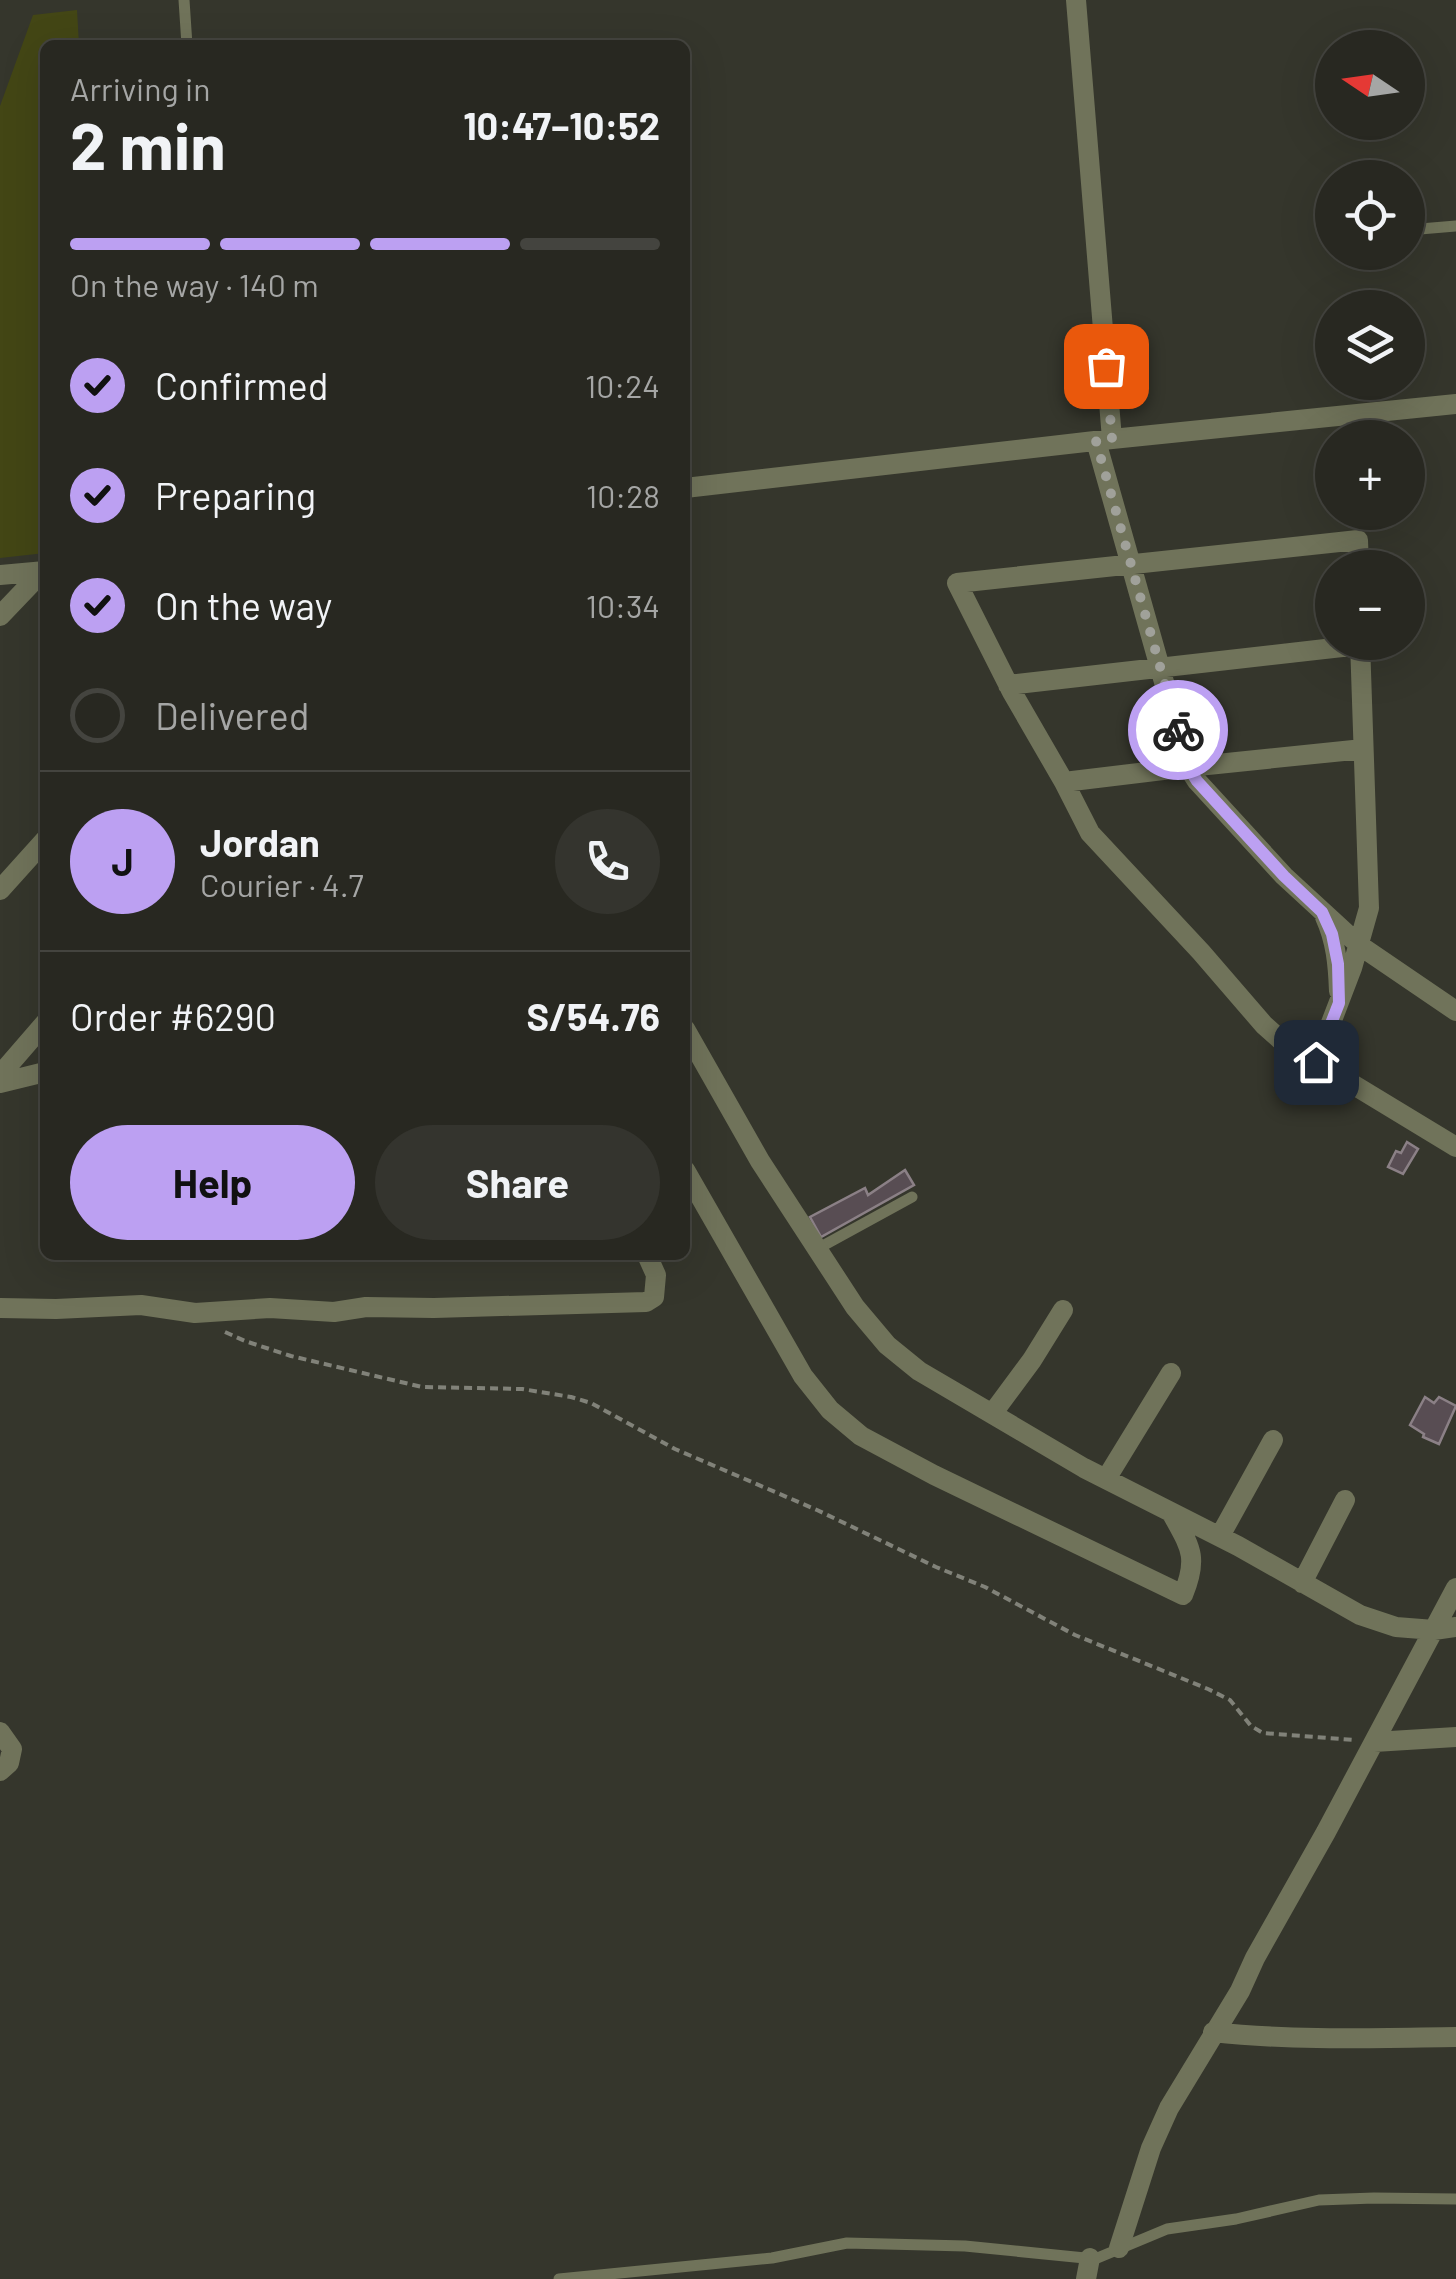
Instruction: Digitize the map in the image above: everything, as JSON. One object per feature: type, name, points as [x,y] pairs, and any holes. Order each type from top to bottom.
[{"type":"street","points":[[1076,0],[1104,440],[1131,565],[1188,767],[1284,876],[1359,946],[1456,1011]]},
{"type":"street","points":[[690,487],[1456,404]]},
{"type":"street","points":[[1358,550],[1358,540],[957,583],[1090,833],[1283,1042],[1456,1148]]},
{"type":"street","points":[[0,575],[40,571]]},
{"type":"street","points":[[0,616],[40,575]]},
{"type":"street","points":[[1008,685],[1315,649]]},
{"type":"street","points":[[1316,1062],[1369,908],[1360,660]]},
{"type":"street","points":[[1064,782],[1363,749]]},
{"type":"street","points":[[0,890],[40,846]]},
{"type":"street","points":[[1322,912],[1335,949],[1339,1003]]},
{"type":"street","points":[[0,1075],[40,1028]]},
{"type":"street","points":[[690,1039],[760,1160],[855,1307],[887,1345],[919,1371],[1106,1479],[1220,1536],[1360,1616],[1396,1627],[1456,1627]]},
{"type":"street","points":[[0,1083],[40,1073]]},
{"type":"street","points":[[690,1179],[804,1376],[830,1410],[861,1436],[1183,1595],[1192,1557],[1171,1512]]},
{"type":"street","points":[[0,1308],[141,1305],[195,1313],[270,1308],[334,1312],[366,1307],[646,1302],[654,1297],[656,1275],[649,1260]]},
{"type":"street","points":[[992,1414],[1063,1310]]},
{"type":"street","points":[[1106,1479],[1171,1373]]},
{"type":"street","points":[[1220,1536],[1273,1440]]},
{"type":"street","points":[[1302,1583],[1345,1500]]},
{"type":"street","points":[[1119,2248],[1169,2108],[1240,1991],[1456,1588]]},
{"type":"street","points":[[0,1732],[12,1750],[9,1763],[0,1772]]},
{"type":"street","points":[[1374,1742],[1456,1736]]},
{"type":"street","points":[[1213,2032],[1309,2039],[1456,2037]]},
{"type":"lane","points":[[184,0],[187,40]]},
{"type":"lane","points":[[1425,229],[1456,226]]},
{"type":"lane","points":[[818,1249],[912,1197]]},
{"type":"lane","points":[[559,2279],[772,2258],[847,2243],[965,2246],[1088,2268],[1095,2258],[1166,2229],[1236,2219],[1319,2200],[1456,2198]]},
{"type":"path","points":[[195,1313],[244,1341],[325,1365],[422,1387],[522,1389],[591,1403],[674,1449],[984,1587],[1075,1635],[1208,1689],[1230,1700],[1251,1726],[1263,1733],[1374,1742]]},
{"type":"green space","points":[[77,10],[79,40],[40,40],[40,554],[0,558],[0,106],[33,15]]},
{"type":"building","points":[[1407,1142],[1418,1149],[1403,1174],[1388,1167],[1396,1151],[1401,1153]]},
{"type":"building","points":[[905,1170],[914,1185],[821,1237],[810,1217],[865,1188],[868,1195]]},
{"type":"building","points":[[1425,1397],[1434,1403],[1439,1397],[1456,1406],[1439,1444],[1410,1425]]},
{"type":"way so far","points":[[1106,366],[1112,439],[1096,441],[1178,730]]},
{"type":"route","points":[[1178,730],[1188,767],[1197,781],[1322,912],[1332,934],[1339,1003],[1316,1062]]}]
